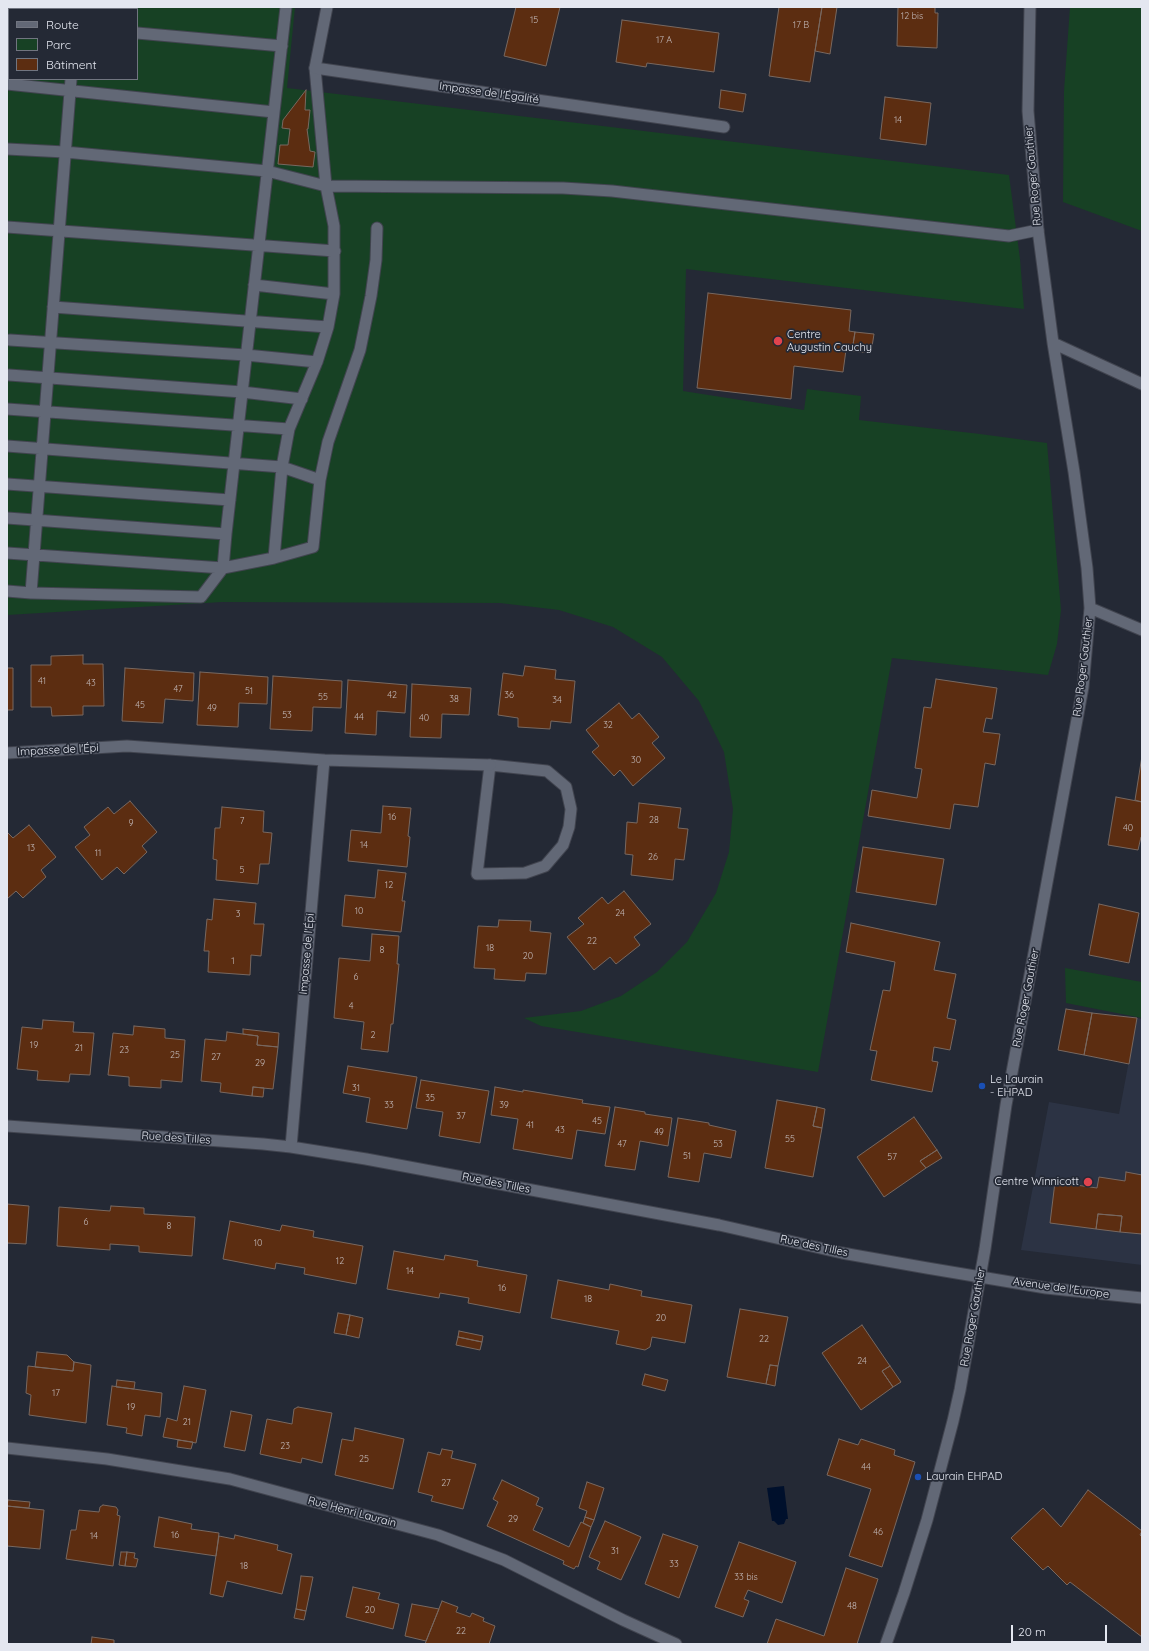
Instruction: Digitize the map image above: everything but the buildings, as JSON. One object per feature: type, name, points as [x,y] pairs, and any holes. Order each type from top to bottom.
[{"type":"street","points":[[7,591],[31,593],[201,597],[223,568],[258,244],[286,7]]},
{"type":"street","points":[[274,558],[282,467],[289,429],[317,362],[328,326],[334,294],[334,226],[326,186],[315,68],[327,7]]},
{"type":"street","name":"Rue Roger Gauthier","points":[[886,1644],[927,1520],[953,1421],[980,1276],[1006,1105],[1083,686],[1090,608],[1087,568],[1075,480],[1053,343],[1038,230],[1028,110],[1030,7]]},
{"type":"street","points":[[138,33],[282,46]]},
{"type":"street","name":"Impasse de l'Égalité","points":[[315,68],[724,127]]},
{"type":"street","points":[[31,593],[71,80]]},
{"type":"street","points":[[7,84],[274,112]]},
{"type":"street","points":[[7,149],[65,152],[267,171],[326,186],[563,188],[612,191],[1008,236],[1038,230]]},
{"type":"street","points":[[7,227],[335,250]]},
{"type":"street","points":[[7,553],[223,568],[274,558],[313,547],[320,480],[328,442],[360,350],[372,289],[376,260],[377,228]]},
{"type":"street","points":[[254,284],[334,294]]},
{"type":"street","points":[[53,307],[328,326]]},
{"type":"street","points":[[10,340],[246,355],[317,362]]},
{"type":"street","points":[[1053,343],[1142,384]]},
{"type":"street","points":[[9,375],[242,392],[302,399]]},
{"type":"street","points":[[7,409],[289,429]]},
{"type":"street","points":[[7,446],[282,467],[320,480]]},
{"type":"street","points":[[7,484],[230,500]]},
{"type":"street","points":[[7,518],[226,534]]},
{"type":"street","points":[[1090,608],[1142,630]]},
{"type":"street","name":"Impasse de l'Épi","points":[[7,753],[128,746],[324,760],[490,765],[547,771],[566,787],[571,809],[569,827],[563,845],[545,866],[524,873],[477,874],[490,765]]},
{"type":"street","name":"Impasse de l'Épi","points":[[291,1147],[324,760]]},
{"type":"street","name":"Rue des Tilles","points":[[7,1126],[255,1143],[291,1147],[374,1160],[719,1225],[842,1253],[980,1276]]},
{"type":"street","name":"Avenue de l'Europe","points":[[980,1276],[1046,1288],[1142,1298]]},
{"type":"street","name":"Rue Henri Laurain","points":[[7,1448],[107,1459],[230,1479],[438,1535],[504,1560],[623,1620],[676,1644]]},
{"type":"shaded area","name":"Centre Winnicott","points":[[1137,1018],[1142,1019],[1142,1265],[1021,1250],[1049,1102],[1119,1114]]},
{"type":"green space","points":[[7,7],[295,7],[287,88],[1009,175],[1020,259],[1024,309],[686,269],[683,391],[804,410],[807,389],[861,396],[859,420],[1047,443],[1061,610],[1057,644],[1048,675],[892,658],[818,1072],[541,1026],[524,1018],[581,1011],[621,996],[657,972],[687,942],[716,893],[729,852],[733,809],[724,752],[699,701],[662,657],[613,627],[559,610],[500,603],[222,602],[7,615]]},
{"type":"green space","points":[[1070,7],[1142,7],[1142,231],[1063,202],[1064,91]]},
{"type":"green space","points":[[1065,968],[1142,982],[1142,1018],[1066,1003]]},
{"type":"water","points":[[784,1486],[788,1519],[786,1519],[784,1524],[778,1525],[772,1521],[767,1488]]},
{"type":"place","name":"Centre Augustin Cauchy","points":[[778,341]]},
{"type":"place","name":"Le Laurain - EHPAD","points":[[982,1086]]},
{"type":"place","name":"Centre Winnicott","points":[[1088,1182]]},
{"type":"place","name":"Laurain EHPAD","points":[[918,1477]]}]
